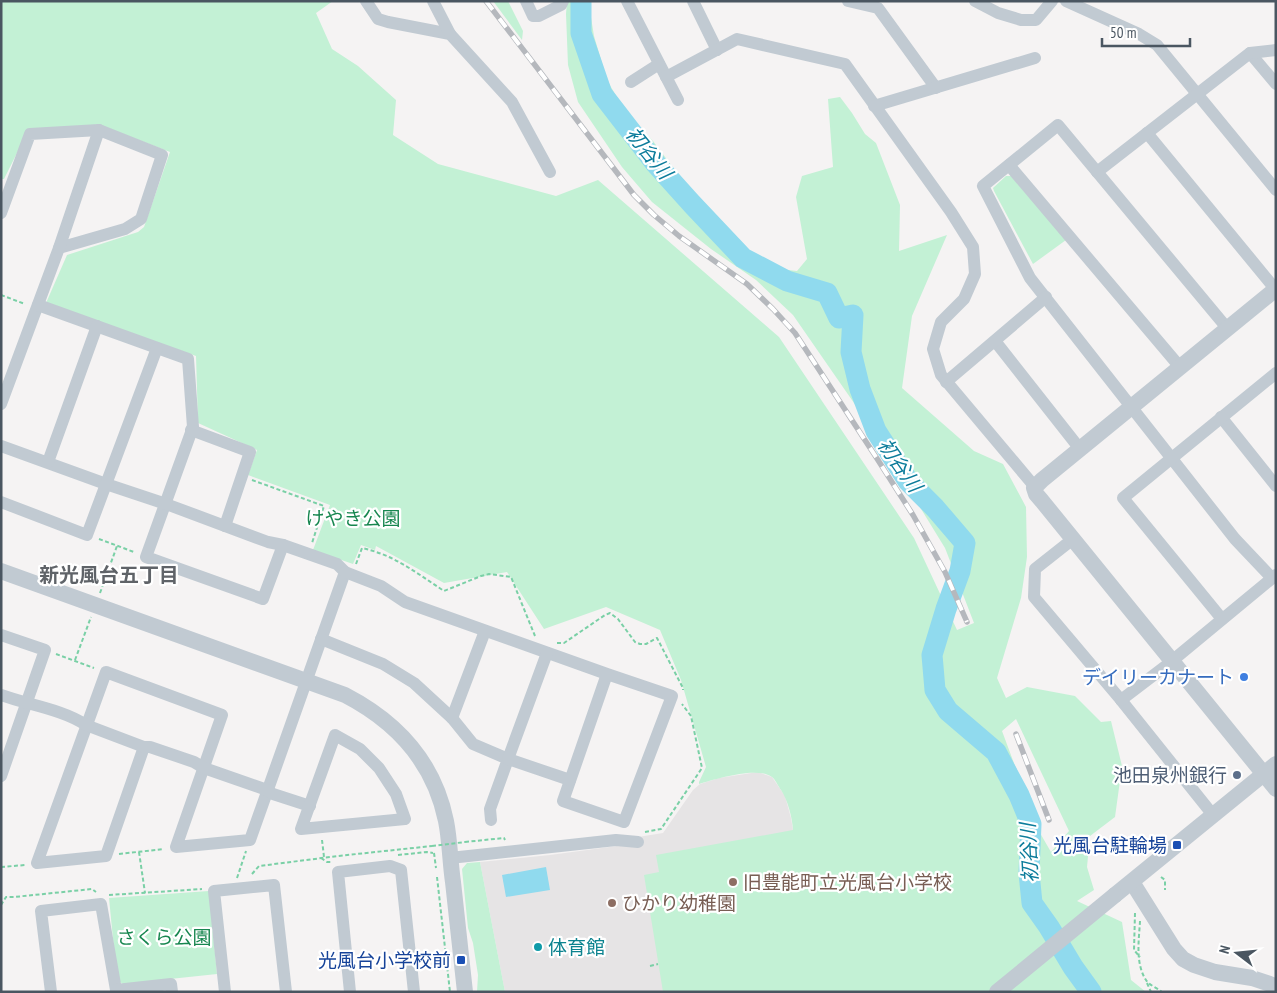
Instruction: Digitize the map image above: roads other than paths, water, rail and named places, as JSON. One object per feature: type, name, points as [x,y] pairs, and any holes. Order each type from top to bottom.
[{"type":"street","points":[[366,1],[378,19],[450,34]]},
{"type":"street","points":[[433,1],[450,34],[512,102],[550,172]]},
{"type":"street","points":[[526,1],[532,16],[539,16],[561,5],[563,1]]},
{"type":"street","points":[[627,1],[678,100]]},
{"type":"street","points":[[693,1],[717,50]]},
{"type":"street","points":[[848,1],[878,8],[936,88]]},
{"type":"street","points":[[975,1],[998,13],[1021,20],[1036,20],[1052,1]]},
{"type":"street","points":[[1066,1],[1138,34],[1157,45],[1276,190]]},
{"type":"street","points":[[666,77],[736,39],[845,64],[951,212],[973,247],[975,274],[964,299],[941,322],[933,349],[941,375],[1035,487],[1034,491],[1036,494],[1171,660],[1270,769],[1276,789]]},
{"type":"street","points":[[1098,172],[1250,53],[1276,50]]},
{"type":"street","points":[[1250,53],[1276,84]]},
{"type":"street","points":[[874,106],[1036,58]]},
{"type":"street","points":[[631,82],[659,64]]},
{"type":"street","points":[[1121,700],[1274,576],[1235,539],[1030,278],[983,186],[1058,125],[1227,328]]},
{"type":"street","points":[[1,404],[38,307],[99,130]]},
{"type":"street","points":[[1,213],[30,134],[99,130],[162,155],[141,219],[125,229],[59,248]]},
{"type":"street","points":[[1035,487],[1080,448],[1276,289],[1148,133]]},
{"type":"street","points":[[1009,165],[1180,367]]},
{"type":"street","points":[[946,382],[1046,297]]},
{"type":"street","points":[[38,307],[188,359],[193,427],[146,557],[263,599],[283,545]]},
{"type":"street","points":[[48,462],[97,326]]},
{"type":"street","points":[[995,341],[1080,448]]},
{"type":"street","points":[[1,502],[87,535],[157,348]]},
{"type":"street","points":[[1222,619],[1123,498],[1221,418],[1273,380]]},
{"type":"street","points":[[1221,418],[1276,486]]},
{"type":"street","points":[[191,430],[250,452],[224,526]]},
{"type":"street","points":[[1,446],[268,542],[283,545],[337,564],[381,586],[405,602],[672,696],[624,822],[563,800],[608,674]]},
{"type":"street","points":[[1073,539],[1035,569],[1034,597],[1121,700],[1213,815]]},
{"type":"street","points":[[144,747],[106,856],[37,863],[106,672],[222,715],[176,848],[250,840],[321,639],[350,569]]},
{"type":"street","points":[[1,571],[345,695],[379,715],[410,744],[438,791],[446,822],[442,855],[464,992]]},
{"type":"street","points":[[452,718],[485,631]]},
{"type":"street","points":[[1,635],[44,650],[28,702],[1,776]]},
{"type":"street","points":[[321,639],[383,664],[414,683],[452,718],[473,744],[508,759],[570,780]]},
{"type":"street","points":[[491,820],[490,809],[547,653]]},
{"type":"street","points":[[1,695],[18,701],[28,702],[78,720],[86,726],[144,747],[150,747],[194,762],[204,768],[310,806]]},
{"type":"street","points":[[336,735],[360,749],[379,768],[396,794],[405,818],[301,829],[310,806],[336,735]]},
{"type":"street","points":[[997,992],[1270,769]]},
{"type":"street","points":[[442,855],[641,837]]},
{"type":"street","points":[[350,992],[338,872],[390,866],[401,870],[414,992]]},
{"type":"street","points":[[1132,882],[1174,949],[1183,959],[1215,972],[1252,978],[1276,988]]},
{"type":"street","points":[[225,992],[214,891],[274,885],[286,992]]},
{"type":"street","points":[[51,992],[41,911],[101,904],[116,991],[171,984],[172,992]]},
{"type":"water","points":[[546,867],[550,890],[506,897],[502,875]]},
{"type":"waterway","name":"初谷川","points":[[581,1],[581,33],[602,94],[656,164],[743,258],[787,281],[827,293],[839,318],[853,315],[851,352],[860,389],[876,431],[908,481],[935,508],[965,543],[960,571],[932,655],[935,690],[948,711],[996,752],[1019,795],[1031,824],[1029,873],[1032,903],[1091,992]]},
{"type":"railway","points":[[486,1],[634,195],[679,236],[747,284],[795,333],[913,515],[945,572],[967,622]]},
{"type":"railway","points":[[1016,734],[1049,820]]},
{"type":"place","name":"デイリーカナート","points":[[1244,677]]},
{"type":"place","name":"池田泉州銀行","points":[[1237,775]]},
{"type":"place","name":"光風台駐輪場","points":[[1177,845]]},
{"type":"place","name":"旧豊能町立光風台小学校","points":[[733,882]]},
{"type":"place","name":"ひかり幼稚園","points":[[612,903]]},
{"type":"place","name":"体育館","points":[[538,947]]},
{"type":"place","name":"光風台小学校前","points":[[461,960]]},
{"type":"district","name":"新光風台五丁目","points":[[109,575]]},
{"type":"park label","name":"けやき公園","points":[[353,518]]},
{"type":"park label","name":"さくら公園","points":[[164,937]]}]
